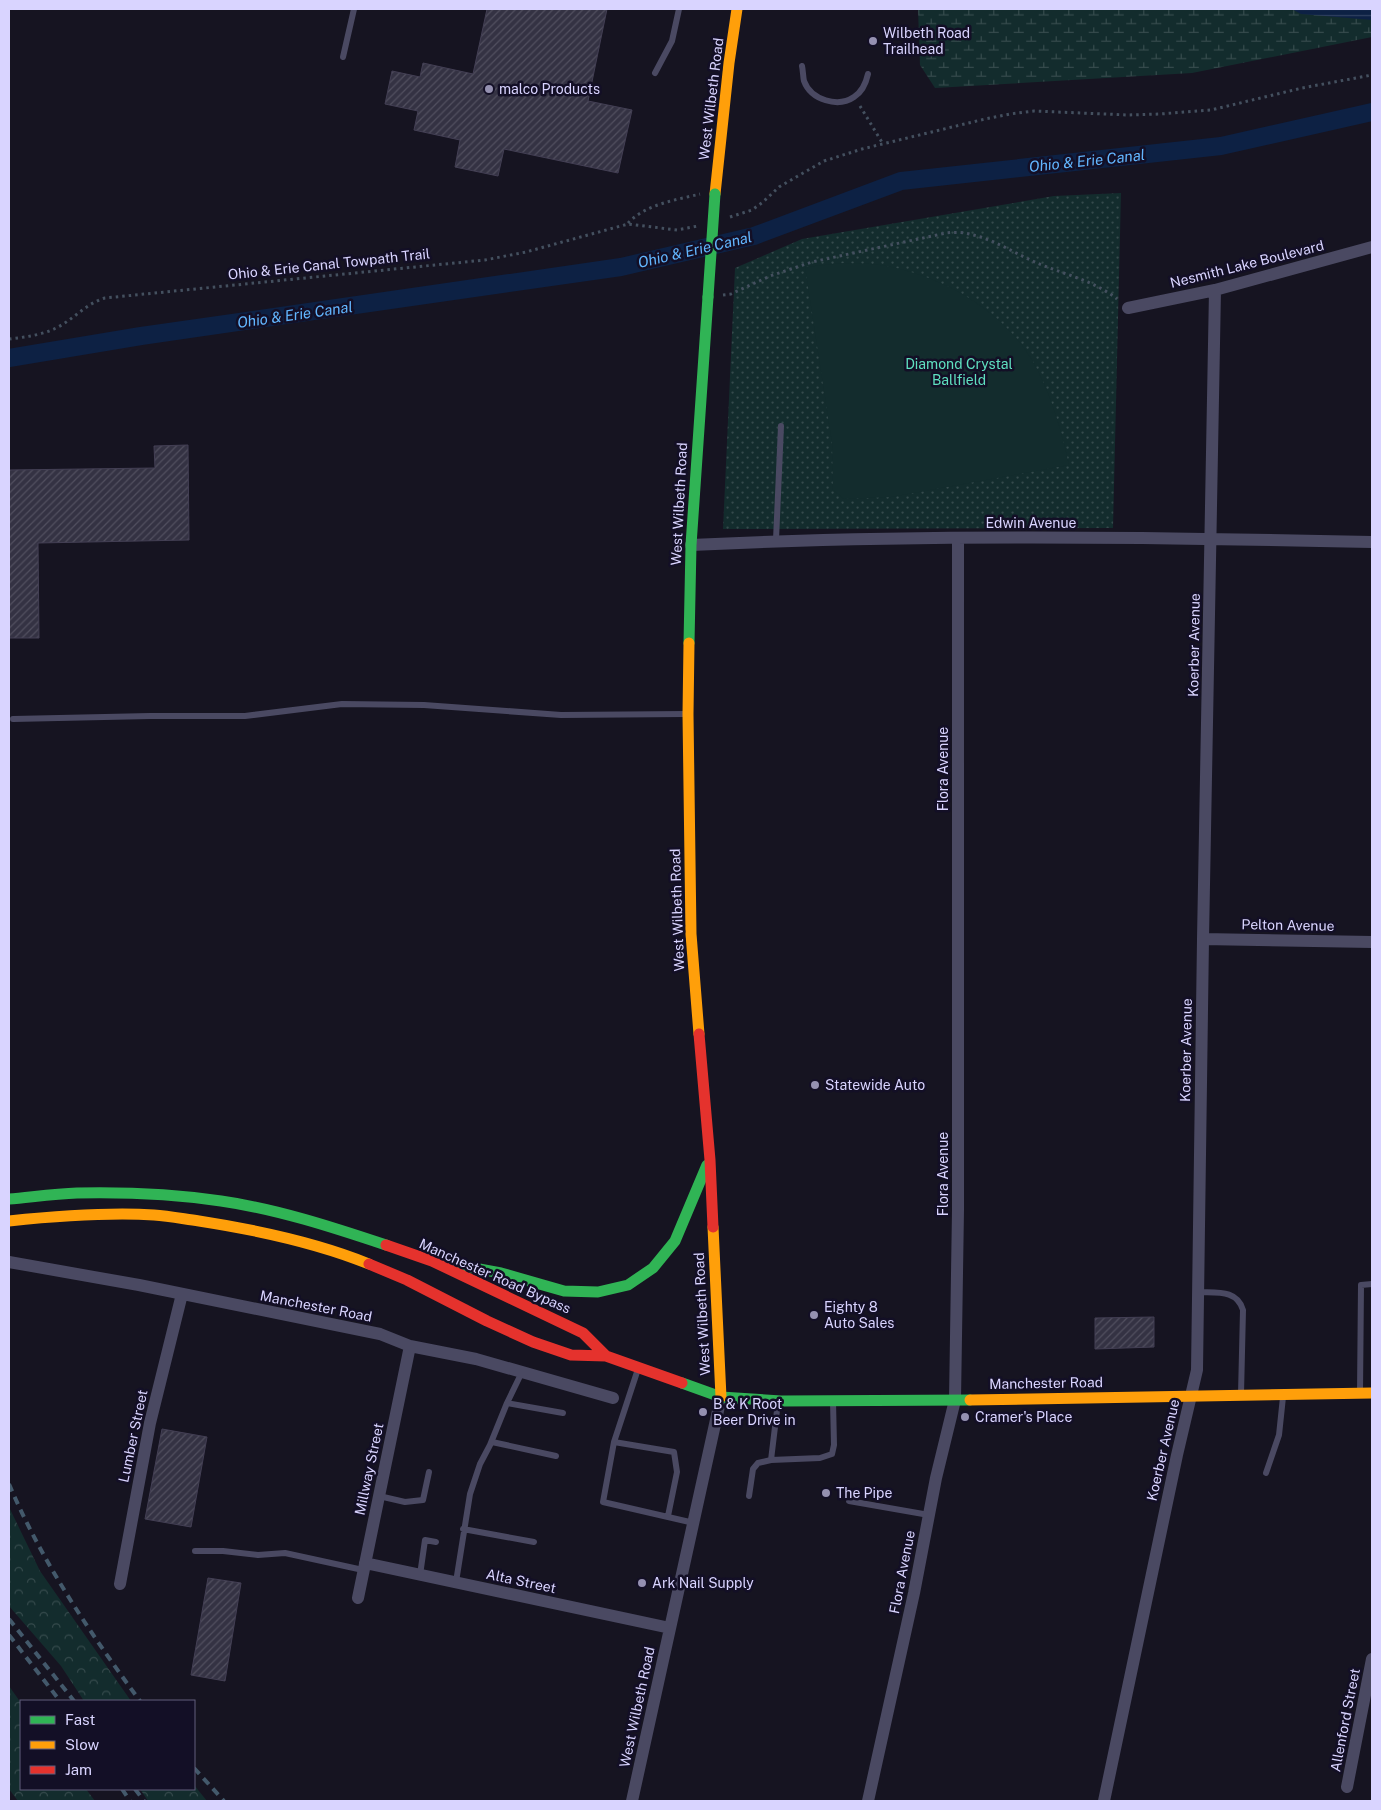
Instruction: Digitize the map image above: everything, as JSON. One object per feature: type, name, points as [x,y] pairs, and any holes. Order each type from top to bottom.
[{"type":"main road","name":"West Wilbeth Road","points":[[721,1397],[710,1160],[691,934],[688,714],[691,545],[715,192],[737,9]]},
{"type":"main road","points":[[432,1261],[508,1275],[563,1291],[605,1292],[626,1286],[652,1270],[669,1252],[710,1160]]},
{"type":"main road","name":"Manchester Road Bypass","points":[[9,1199],[76,1193],[116,1192],[222,1201],[277,1212],[432,1261],[583,1333],[606,1356]]},
{"type":"main road","name":"Manchester Road Bypass","points":[[9,1222],[57,1216],[129,1214],[195,1220],[255,1230],[324,1248],[376,1266],[533,1342],[572,1355],[606,1356],[721,1397]]},
{"type":"main road","name":"Manchester Road","points":[[721,1397],[778,1401],[833,1401],[1372,1393]]},
{"type":"street","name":"Nesmith Lake Boulevard","points":[[1128,308],[1215,290],[1372,247]]},
{"type":"street","name":"Koerber Avenue","points":[[1104,1801],[1177,1455],[1197,1370],[1215,290]]},
{"type":"street","name":"Edwin Avenue","points":[[691,545],[776,540],[958,538],[1211,538],[1372,542]]},
{"type":"street","name":"Flora Avenue","points":[[868,1801],[955,1400],[958,1210],[958,538]]},
{"type":"street","name":"Pelton Avenue","points":[[1203,939],[1372,942]]},
{"type":"street","name":"Manchester Road","points":[[9,1262],[182,1294],[380,1334],[410,1346],[476,1359],[613,1398]]},
{"type":"street","name":"Lumber Street","points":[[120,1584],[150,1423],[182,1294]]},
{"type":"street","name":"Millway Street","points":[[358,1598],[410,1346]]},
{"type":"street","name":"West Wilbeth Road","points":[[632,1801],[721,1397]]},
{"type":"street","name":"Alta Street","points":[[364,1566],[456,1582],[670,1628]]},
{"type":"street","name":"Allenford Street","points":[[1347,1787],[1372,1659]]},
{"type":"lane","points":[[344,57],[354,9]]},
{"type":"lane","points":[[655,73],[672,41],[679,9]]},
{"type":"lane","points":[[802,66],[804,81],[812,94],[825,100],[842,102],[854,97],[864,86],[868,74]]},
{"type":"lane","points":[[776,540],[782,426]]},
{"type":"lane","points":[[13,719],[245,716],[342,704],[424,705],[561,715],[688,714]]},
{"type":"lane","points":[[1360,1393],[1361,1285],[1372,1284]]},
{"type":"lane","points":[[1198,1292],[1225,1294],[1234,1296],[1240,1301],[1242,1310],[1240,1395]]},
{"type":"lane","points":[[638,1368],[614,1442],[603,1502],[694,1522]]},
{"type":"lane","points":[[456,1582],[470,1494],[480,1464],[492,1442],[507,1403],[522,1372]]},
{"type":"lane","points":[[1266,1473],[1279,1435],[1283,1394]]},
{"type":"lane","points":[[771,1460],[778,1401]]},
{"type":"lane","points":[[749,1496],[753,1469],[758,1463],[771,1460],[820,1458],[832,1454],[834,1445],[833,1401]]},
{"type":"lane","points":[[507,1403],[563,1413]]},
{"type":"lane","points":[[492,1442],[556,1456]]},
{"type":"lane","points":[[614,1442],[674,1452],[677,1472],[668,1516]]},
{"type":"lane","points":[[379,1496],[405,1502],[423,1500],[429,1472]]},
{"type":"lane","points":[[848,1501],[929,1515]]},
{"type":"lane","points":[[463,1529],[534,1542]]},
{"type":"lane","points":[[420,1575],[425,1540],[436,1542]]},
{"type":"lane","points":[[195,1552],[223,1551],[258,1555],[285,1553],[364,1566]]},
{"type":"path","points":[[789,180],[824,161],[842,154],[1010,114],[1034,111],[1128,115],[1187,112],[1226,107],[1302,88],[1372,75]]},
{"type":"path","points":[[854,97],[883,144]]},
{"type":"path","points":[[628,224],[636,214],[649,209],[715,192]]},
{"type":"path","name":"Ohio & Erie Canal Towpath Trail","points":[[9,339],[34,335],[58,327],[92,302],[114,297],[485,260],[526,252],[628,224],[657,228]]},
{"type":"path","points":[[708,297],[731,294],[770,276],[812,262],[958,232],[973,234],[1036,263],[1098,287],[1128,308]]},
{"type":"green space","points":[[918,9],[1372,9],[1372,37],[1192,73],[935,88],[920,65]]},
{"type":"green space","name":"Diamond Crystal Ballfield","points":[[1121,193],[1113,528],[723,529],[735,268],[802,239],[1054,196]]},
{"type":"green space","points":[[844,263],[886,266],[909,271],[931,279],[974,301],[1011,332],[1026,351],[1038,371],[1056,417],[1069,465],[891,497],[844,499],[833,490],[832,443],[805,267]]},
{"type":"green space","points":[[9,1507],[40,1571],[130,1700],[83,1700],[61,1666],[9,1606]]},
{"type":"green space","points":[[9,1686],[20,1702],[20,1790],[87,1790],[95,1801],[18,1801],[9,1789]]},
{"type":"green space","points":[[195,1786],[207,1801],[148,1801],[141,1790],[195,1790]]},
{"type":"water","points":[[1292,9],[1372,9],[1372,20],[1301,14]]},
{"type":"building","name":"malco Products","points":[[487,9],[607,9],[588,101],[632,110],[618,173],[504,149],[498,176],[455,167],[460,140],[414,130],[418,111],[385,104],[392,71],[420,77],[423,63],[473,74]]},
{"type":"building","points":[[188,445],[189,540],[38,543],[39,638],[9,638],[9,470],[155,468],[154,446]]},
{"type":"building","points":[[1154,1317],[1154,1347],[1095,1349],[1095,1318]]},
{"type":"building","points":[[162,1429],[207,1437],[191,1527],[145,1519]]},
{"type":"building","points":[[208,1578],[241,1583],[225,1681],[191,1675]]},
{"type":"waterway","name":"Ohio & Erie Canal","points":[[9,358],[141,336],[621,267],[754,236],[901,181],[1221,146],[1372,112]]},
{"type":"railway","points":[[9,1484],[36,1541],[68,1596],[139,1700]]},
{"type":"railway","points":[[9,1619],[73,1700]]},
{"type":"railway","points":[[9,1635],[59,1700]]},
{"type":"railway","points":[[195,1769],[224,1801]]},
{"type":"railway","points":[[123,1790],[130,1801]]},
{"type":"railway","points":[[136,1790],[144,1801]]},
{"type":"traffic: fast","points":[[708,297],[715,194]]},
{"type":"traffic: fast","points":[[689,643],[691,545],[708,297]]},
{"type":"traffic: fast","points":[[452,1264],[501,1273],[564,1291],[598,1292],[628,1285],[653,1268],[675,1241],[707,1165]]},
{"type":"traffic: fast","points":[[9,1199],[77,1193],[149,1194],[203,1199],[242,1204],[284,1214],[386,1245]]},
{"type":"traffic: fast","points":[[682,1383],[721,1397],[781,1401],[970,1400]]},
{"type":"traffic: slow","points":[[715,194],[729,63],[737,9]]},
{"type":"traffic: slow","points":[[689,643],[691,934],[699,1034]]},
{"type":"traffic: slow","points":[[9,1221],[100,1214],[165,1216],[286,1238],[328,1249],[369,1264]]},
{"type":"traffic: slow","points":[[713,1227],[721,1397]]},
{"type":"traffic: slow","points":[[970,1400],[1372,1393]]},
{"type":"traffic: jam","points":[[699,1034],[710,1160],[713,1227]]},
{"type":"traffic: jam","points":[[386,1245],[432,1261],[583,1333],[606,1356]]},
{"type":"traffic: jam","points":[[369,1264],[407,1280],[533,1342],[571,1355],[606,1356],[682,1383]]},
{"type":"place","name":"Wilbeth Road Trailhead","points":[[873,41]]},
{"type":"place","name":"malco Products","points":[[489,89]]},
{"type":"place","name":"Statewide Auto","points":[[815,1085]]},
{"type":"place","name":"Eighty 8 Auto Sales","points":[[814,1315]]},
{"type":"place","name":"B & K Root Beer Drive in","points":[[703,1412]]},
{"type":"place","name":"Cramer's Place","points":[[965,1417]]},
{"type":"place","name":"The Pipe","points":[[826,1493]]},
{"type":"place","name":"Ark Nail Supply","points":[[642,1583]]}]
